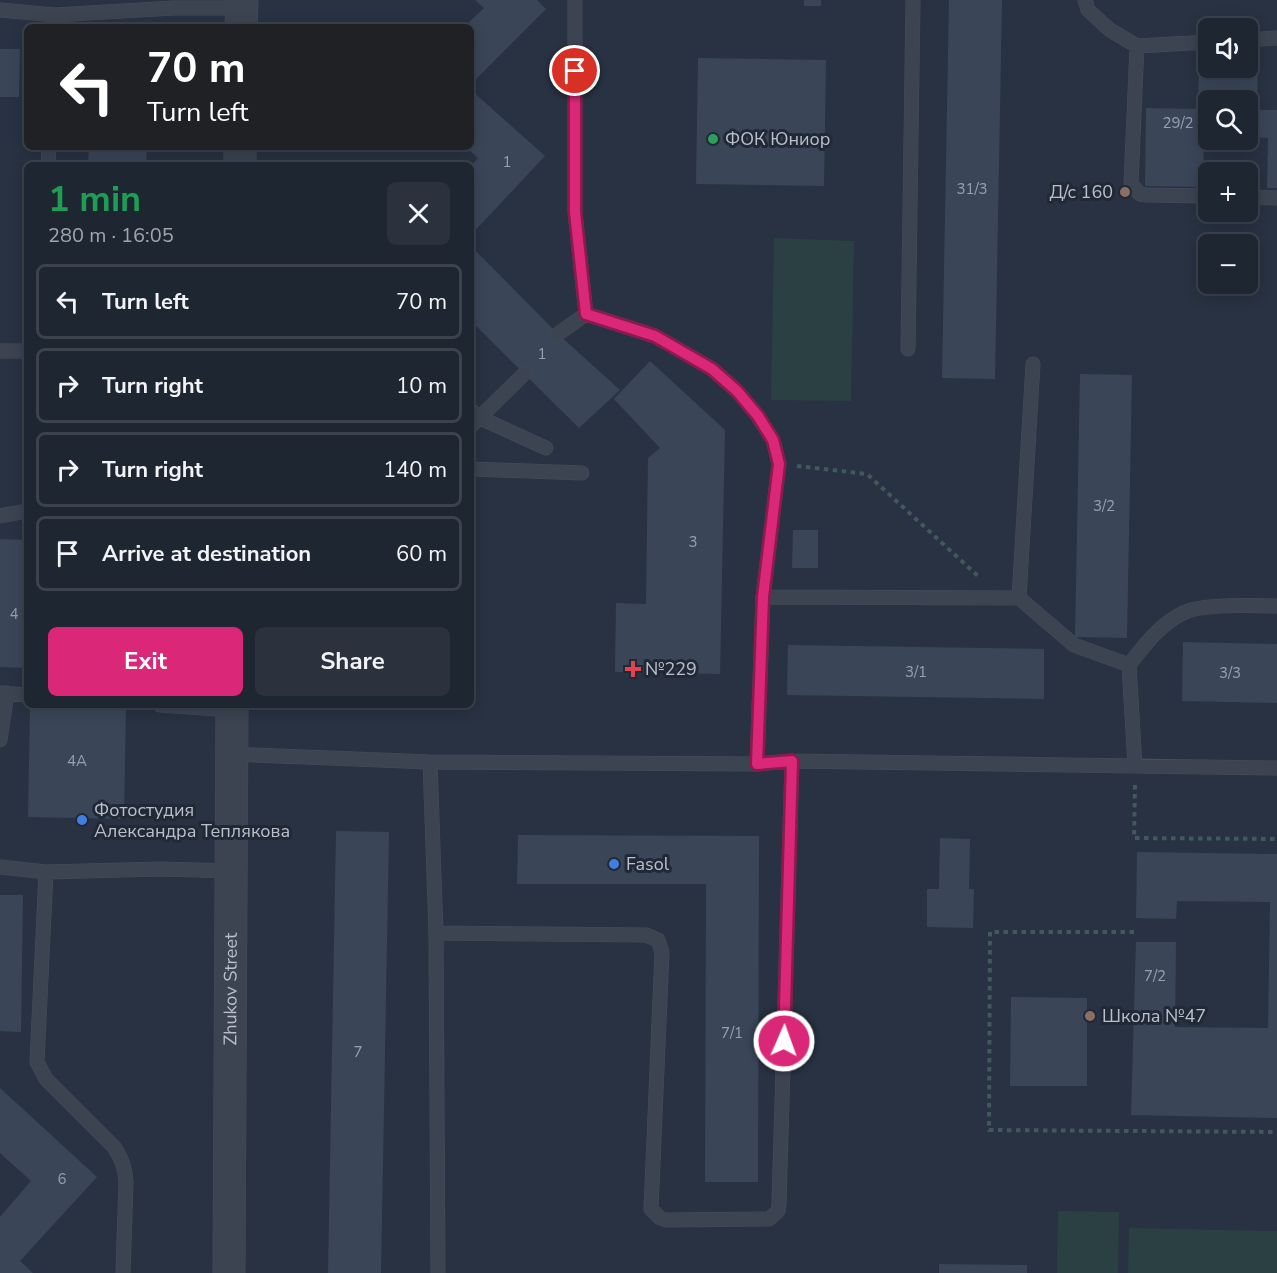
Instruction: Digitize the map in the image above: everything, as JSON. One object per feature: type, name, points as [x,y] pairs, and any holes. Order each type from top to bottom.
[{"type":"street","name":"Zhukov Street","points":[[229,1273],[232,708]]},
{"type":"lane","points":[[575,0],[575,212],[586,314]]},
{"type":"lane","points":[[908,349],[914,0]]},
{"type":"lane","points":[[1084,0],[1088,10],[1110,30],[1137,46],[1198,43]]},
{"type":"lane","points":[[0,10],[55,21],[174,8],[242,12]]},
{"type":"lane","points":[[1258,40],[1277,39]]},
{"type":"lane","points":[[1137,46],[1131,184],[1140,194],[1198,196]]},
{"type":"lane","points":[[1258,197],[1277,198]]},
{"type":"lane","points":[[558,334],[586,314]]},
{"type":"lane","points":[[586,314],[655,336],[712,369],[737,391],[758,416],[773,440],[779,464],[763,597],[757,764]]},
{"type":"lane","points":[[0,351],[24,351]]},
{"type":"lane","points":[[1013,598],[1033,364]]},
{"type":"lane","points":[[474,417],[524,374]]},
{"type":"lane","points":[[474,418],[546,448]]},
{"type":"lane","points":[[474,469],[582,473]]},
{"type":"lane","points":[[0,516],[24,512]]},
{"type":"lane","points":[[763,597],[1013,598],[1074,645],[1129,665]]},
{"type":"lane","points":[[1135,766],[1129,665],[1152,637],[1184,612],[1200,608],[1277,606]]},
{"type":"lane","points":[[0,740],[4,693],[24,695]]},
{"type":"lane","points":[[232,754],[430,762],[757,764],[792,761],[1277,768]]},
{"type":"lane","points":[[436,933],[646,935],[658,940],[662,952],[651,1209],[660,1218],[666,1220],[769,1219],[778,1211],[779,1204],[792,761]]},
{"type":"lane","points":[[430,762],[436,933],[438,1273]]},
{"type":"lane","points":[[0,867],[46,872],[161,869],[231,871]]},
{"type":"lane","points":[[46,872],[37,1062],[46,1079],[114,1148],[121,1158],[126,1182],[123,1273]]},
{"type":"path","points":[[779,464],[867,474],[989,586],[1013,598]]},
{"type":"path","points":[[1135,766],[1134,838],[1277,839]]},
{"type":"path","points":[[1134,932],[990,932],[989,1130],[1277,1132]]},
{"type":"green space","points":[[774,238],[854,241],[851,401],[771,400]]},
{"type":"green space","points":[[1058,1211],[1119,1212],[1118,1273],[1057,1273]]},
{"type":"green space","points":[[1129,1228],[1277,1231],[1277,1273],[1128,1273]]},
{"type":"building","points":[[475,0],[537,0],[546,9],[474,81],[474,24],[467,24],[484,8]]},
{"type":"building","points":[[804,0],[821,0],[821,6],[804,6]]},
{"type":"building","points":[[949,0],[1002,0],[995,379],[942,378]]},
{"type":"building","points":[[0,49],[20,49],[19,97],[0,97]]},
{"type":"building","points":[[698,58],[826,60],[824,186],[696,184]]},
{"type":"building","points":[[1199,78],[1258,78],[1257,90],[1198,90]]},
{"type":"building","points":[[474,93],[545,156],[474,232],[474,163],[478,158],[469,150],[474,150]]},
{"type":"building","points":[[1146,108],[1198,109],[1198,150],[1204,150],[1204,162],[1198,162],[1198,187],[1145,186]]},
{"type":"building","points":[[1258,110],[1277,110],[1277,188],[1267,188],[1268,138],[1258,138]]},
{"type":"building","points":[[89,150],[147,150],[146,162],[88,162]]},
{"type":"building","points":[[474,249],[558,334],[620,390],[579,428],[474,324]]},
{"type":"building","points":[[650,361],[725,430],[720,674],[615,672],[616,603],[646,604],[648,458],[660,448],[614,399]]},
{"type":"building","points":[[1080,374],[1132,375],[1127,638],[1075,637]]},
{"type":"building","points":[[793,530],[818,530],[818,568],[792,568]]},
{"type":"building","points":[[0,539],[24,540],[24,668],[0,667]]},
{"type":"building","points":[[1183,642],[1277,644],[1277,703],[1182,701]]},
{"type":"building","points":[[788,645],[1044,649],[1044,699],[787,695]]},
{"type":"building","points":[[30,708],[126,708],[124,819],[28,817]]},
{"type":"building","points":[[336,831],[389,832],[381,1273],[328,1273]]},
{"type":"building","points":[[518,835],[759,836],[758,1182],[705,1182],[706,884],[517,884]]},
{"type":"building","points":[[940,838],[970,839],[969,889],[974,889],[973,928],[927,927],[927,889],[939,889]]},
{"type":"building","points":[[1137,852],[1277,854],[1277,1118],[1131,1115],[1136,942],[1176,942],[1175,1027],[1268,1028],[1270,902],[1177,901],[1176,919],[1136,918]]},
{"type":"building","points":[[0,895],[23,895],[21,1032],[0,1031]]},
{"type":"building","points":[[1011,997],[1087,998],[1087,1086],[1010,1086]]},
{"type":"building","points":[[0,1088],[97,1177],[20,1261],[33,1273],[0,1273],[0,1217],[31,1181],[0,1153]]},
{"type":"building","points":[[939,1264],[1027,1265],[1027,1273],[939,1273]]},
{"type":"place","name":"ФОК Юниор","points":[[713,139]]},
{"type":"place","name":"Д/с 160","points":[[1125,192]]},
{"type":"place","name":"№229","points":[[633,669]]},
{"type":"place","name":"Фотостудия Александра Теплякова","points":[[82,820]]},
{"type":"place","name":"Fasol","points":[[614,864]]},
{"type":"place","name":"Школа №47","points":[[1090,1016]]},
{"type":"route","points":[[575,71],[575,212],[586,314],[655,336],[712,369],[737,391],[758,416],[773,440],[779,464],[763,597],[757,764],[792,761],[784,1041]]}]
